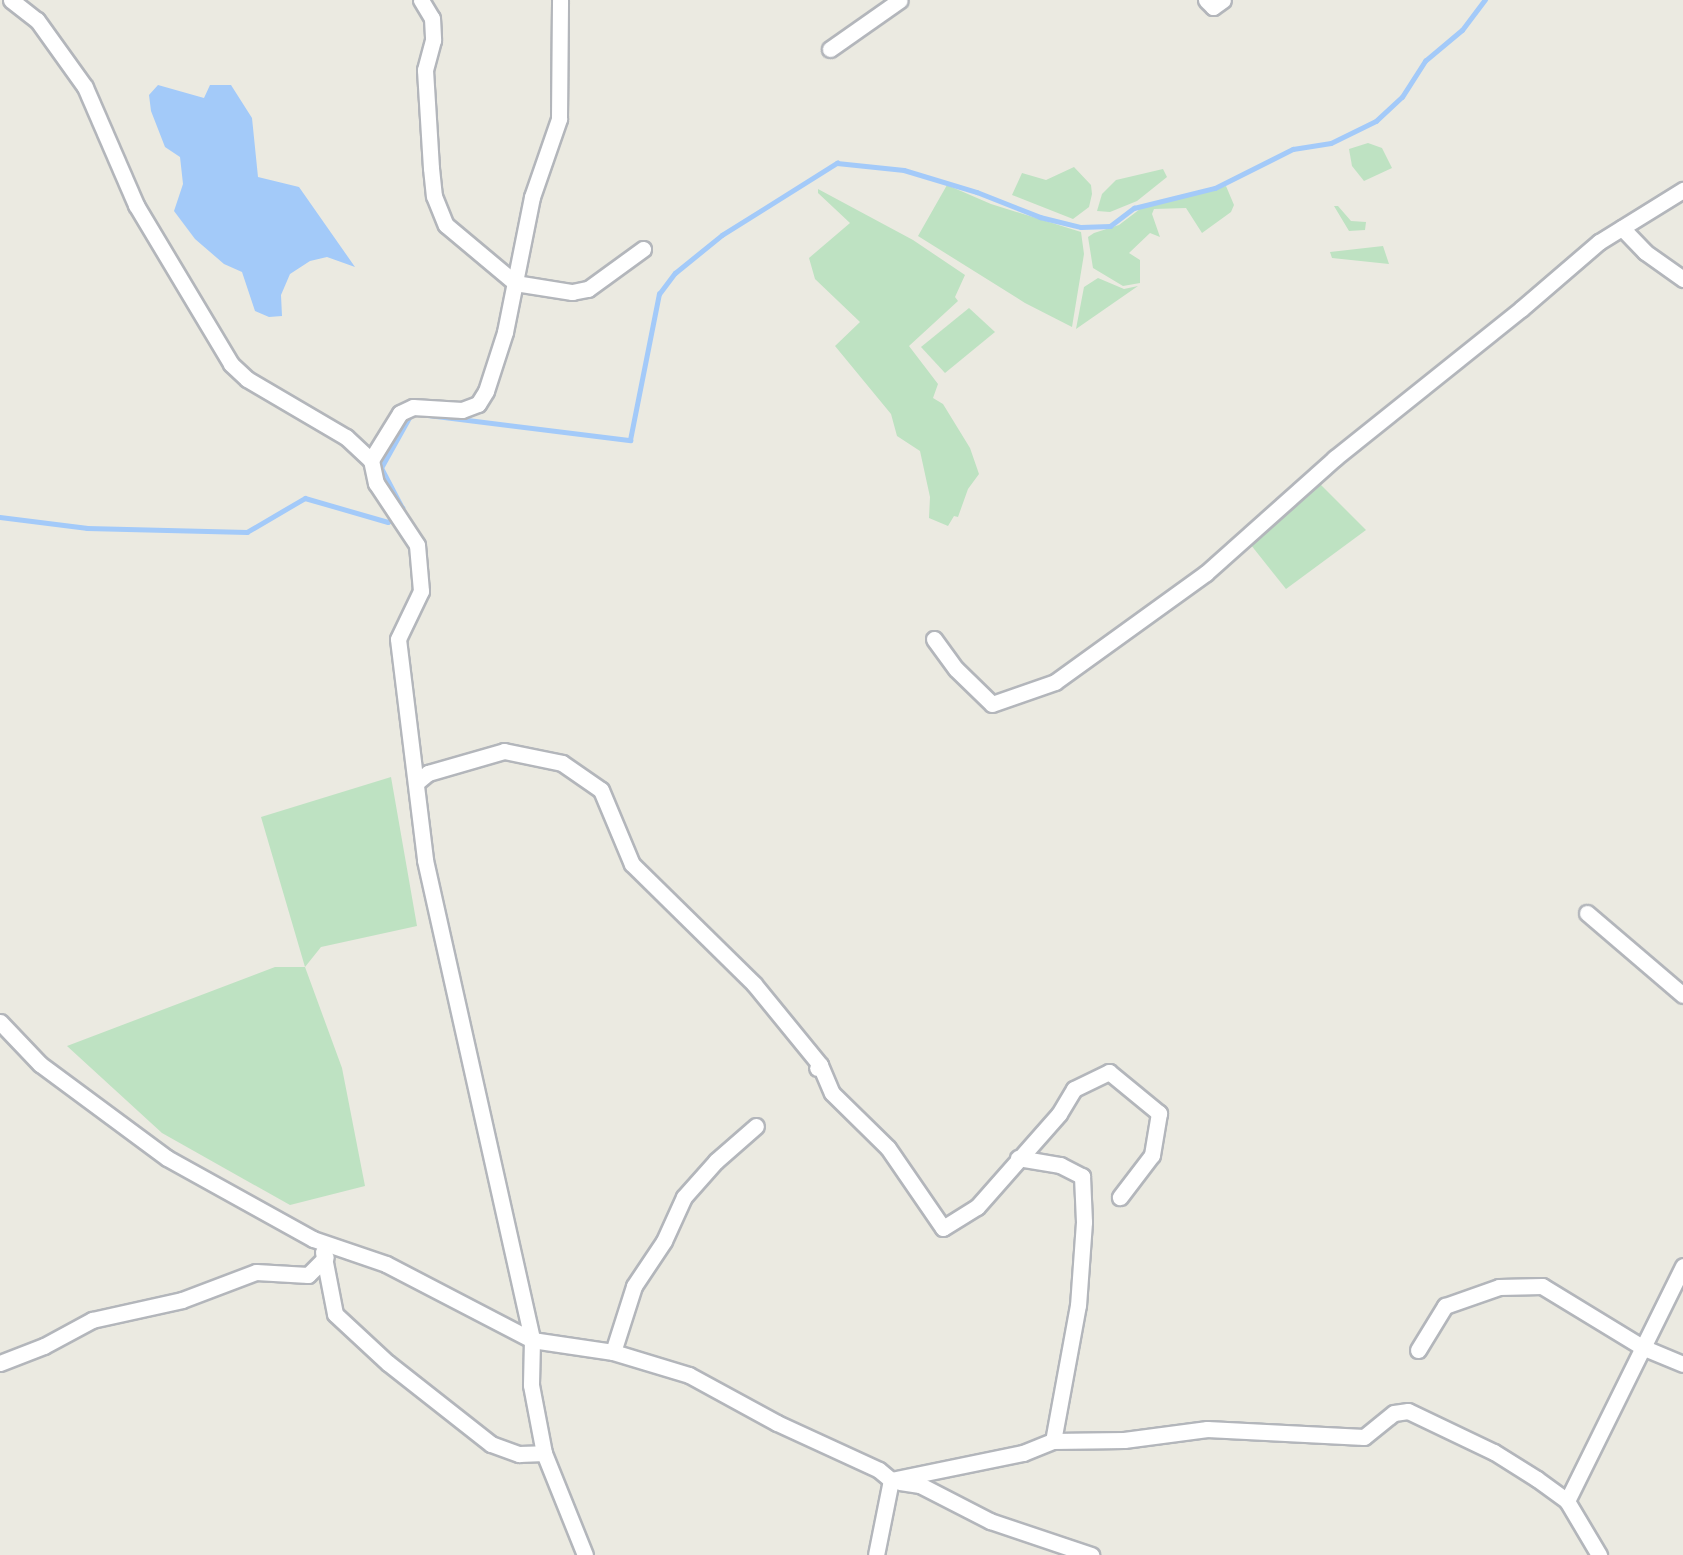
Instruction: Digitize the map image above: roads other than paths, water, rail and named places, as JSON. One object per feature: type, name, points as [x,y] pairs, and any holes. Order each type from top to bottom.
[{"type":"street","points":[[11,0],[37,20],[85,87],[136,204],[231,364],[247,379],[346,437],[371,460],[376,483],[417,545],[421,591],[398,639],[434,905],[532,1340],[531,1385],[544,1453],[585,1555]]},
{"type":"street","points":[[421,0],[432,18],[433,40],[425,70],[434,196],[446,225],[515,283],[572,292],[588,289],[643,249]]},
{"type":"street","points":[[371,460],[400,413],[413,407],[462,410],[478,404],[486,391],[505,332],[532,197],[559,119],[560,0]]},
{"type":"street","points":[[830,49],[900,0]]},
{"type":"street","points":[[1206,0],[1213,7],[1223,0]]},
{"type":"street","points":[[933,639],[956,669],[992,704],[1055,682],[1206,573],[1335,458],[1521,309],[1599,242],[1683,190]]},
{"type":"street","points":[[1622,228],[1645,252],[1683,279]]},
{"type":"street","points":[[416,783],[428,772],[504,751],[562,763],[601,790],[632,864],[754,984],[818,1067],[832,1093],[888,1148],[943,1228],[977,1208],[1018,1158],[1059,1114],[1074,1089],[1109,1072],[1159,1113],[1152,1155],[1120,1197]]},
{"type":"street","points":[[1587,913],[1683,994]]},
{"type":"street","points":[[0,1022],[40,1064],[167,1158],[313,1239],[386,1263],[532,1340],[613,1352],[689,1375],[777,1423],[879,1470],[891,1480],[920,1485],[990,1521],[1091,1555]]},
{"type":"street","points":[[613,1352],[634,1286],[664,1241],[684,1197],[716,1161],[756,1126]]},
{"type":"street","points":[[1018,1158],[1060,1166],[1082,1176],[1084,1222],[1078,1305],[1053,1441]]},
{"type":"street","points":[[313,1239],[326,1257],[335,1314],[388,1363],[491,1444],[519,1454],[544,1453]]},
{"type":"street","points":[[0,1363],[44,1346],[92,1320],[182,1300],[256,1272],[308,1275],[326,1257]]},
{"type":"street","points":[[1567,1501],[1683,1266]]},
{"type":"street","points":[[1418,1350],[1445,1306],[1499,1287],[1542,1286],[1642,1347],[1683,1364]]},
{"type":"street","points":[[891,1480],[1023,1453],[1053,1441],[1124,1440],[1207,1429],[1356,1438],[1373,1432],[1394,1413],[1408,1411],[1494,1452],[1567,1501],[1590,1533],[1599,1555]]},
{"type":"street","points":[[876,1555],[891,1480]]},
{"type":"water","points":[[158,85],[204,98],[210,85],[231,85],[252,118],[258,177],[299,187],[355,267],[327,257],[310,261],[290,274],[281,295],[282,316],[269,317],[255,311],[242,272],[224,264],[195,239],[174,211],[183,184],[180,157],[165,147],[151,111],[149,95]]},
{"type":"waterway","points":[[428,415],[630,440],[659,294],[675,273],[722,235],[837,163],[904,170],[977,192],[1040,217],[1081,227],[1110,226],[1134,208],[1215,188],[1293,149],[1331,143],[1376,121],[1402,97],[1425,61],[1462,30],[1485,0]]},
{"type":"waterway","points":[[0,517],[87,528],[247,532],[305,498],[388,522],[402,508],[381,468],[411,414]]}]
